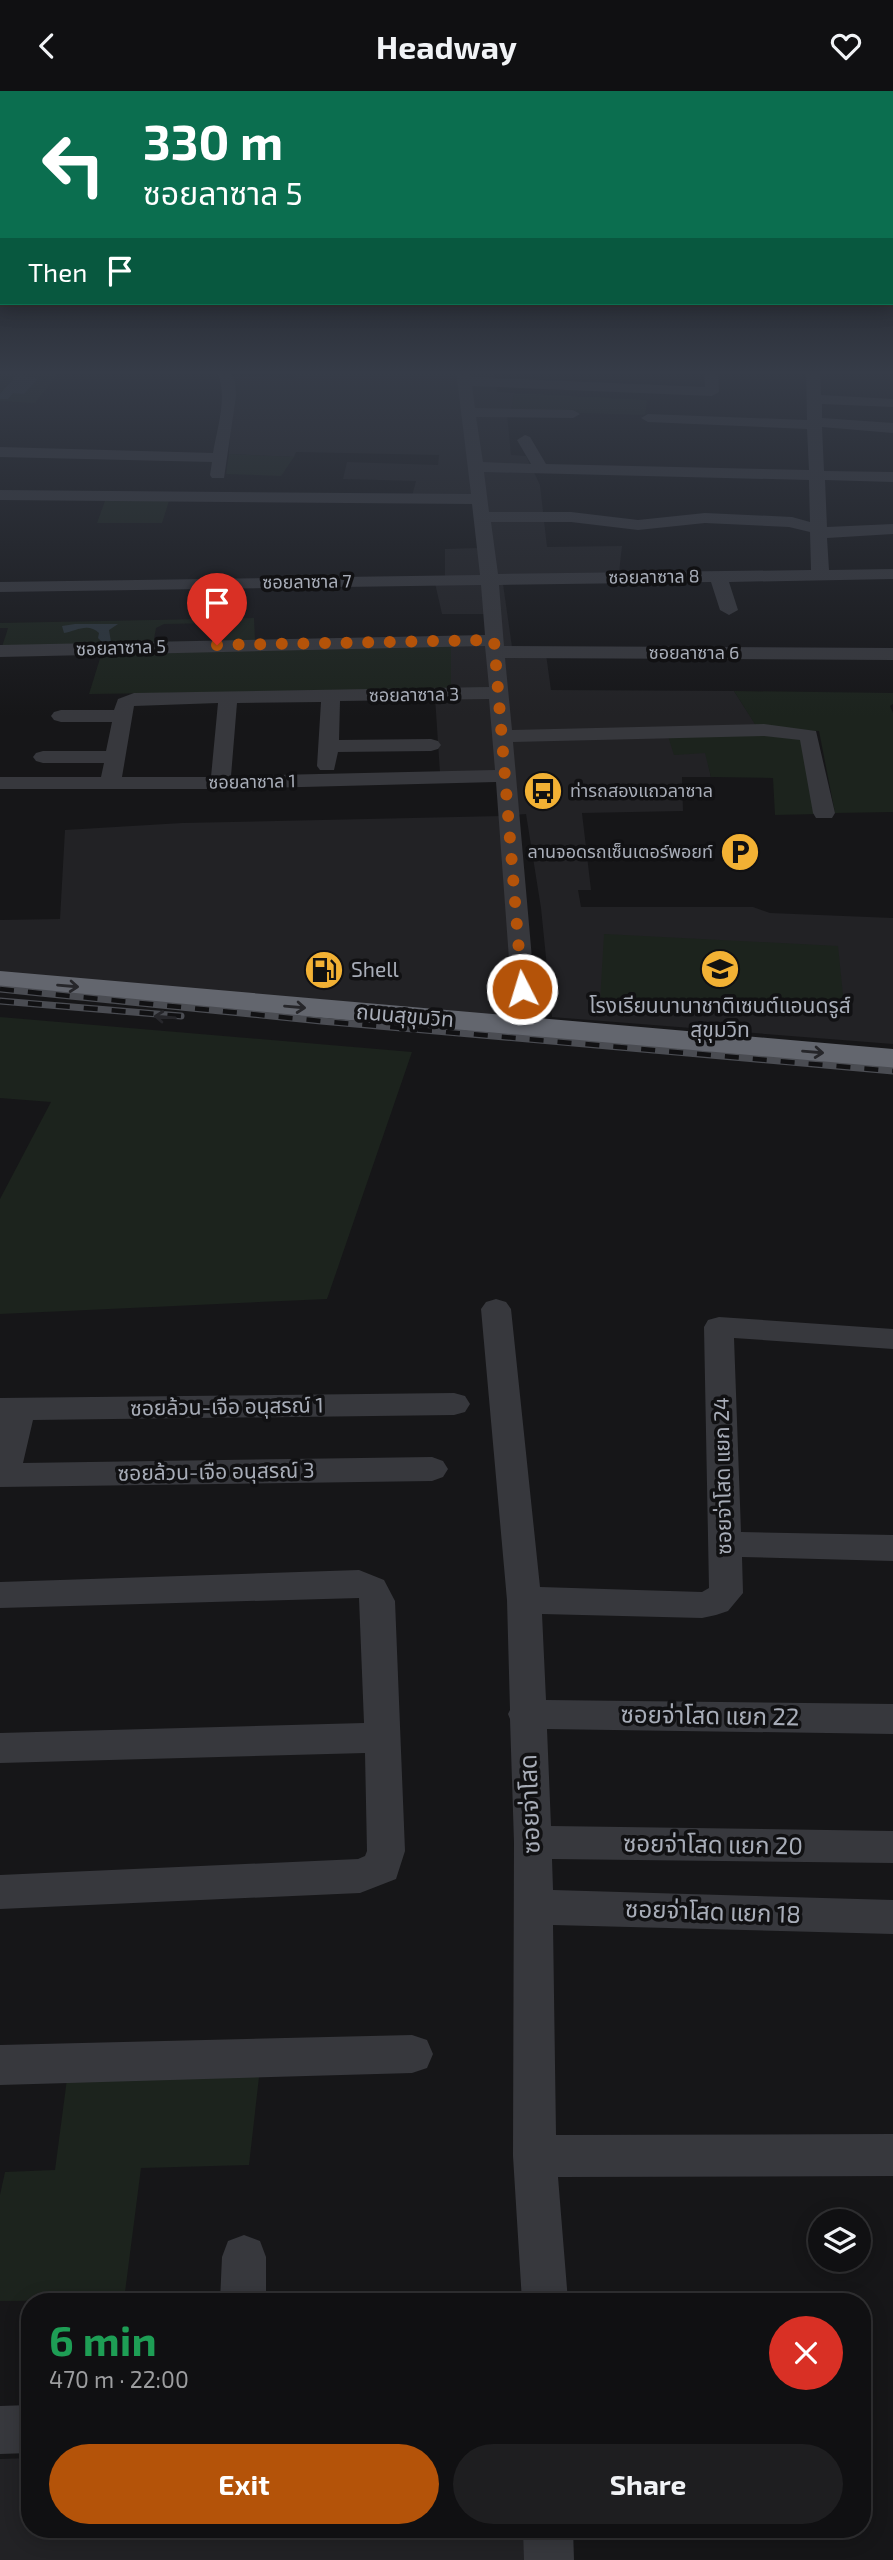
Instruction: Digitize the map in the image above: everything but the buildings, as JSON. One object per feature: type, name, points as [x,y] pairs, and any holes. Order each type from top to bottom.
[{"type":"highway","name":"ถนนสุขุมวิท","points":[[0,980],[893,1081]]},
{"type":"highway","name":"ถนนสุขุมวิท","points":[[0,1002],[526,1038],[893,1059]]},
{"type":"street","points":[[216,496],[217,485]]},
{"type":"street","points":[[477,485],[489,579],[526,1038]]},
{"type":"street","points":[[817,485],[820,575]]},
{"type":"street","points":[[0,495],[216,496],[480,508],[638,525],[705,518],[792,522],[801,526],[886,529],[876,509]]},
{"type":"street","name":"ซอยลาซาล 8","points":[[489,579],[893,574]]},
{"type":"street","points":[[718,576],[729,610]]},
{"type":"street","name":"ซอยลาซาล 7","points":[[0,587],[489,579]]},
{"type":"street","name":"ซอยลาซาล 5","points":[[0,651],[494,646]]},
{"type":"street","name":"ซอยลาซาล 6","points":[[494,646],[893,654]]},
{"type":"street","name":"ซอยลาซาล 3","points":[[123,716],[125,703],[134,699],[498,693]]},
{"type":"street","points":[[326,773],[331,696]]},
{"type":"street","points":[[221,777],[228,698]]},
{"type":"street","points":[[61,716],[123,716],[111,779]]},
{"type":"street","points":[[501,736],[764,730],[801,733],[809,735],[812,742],[824,813]]},
{"type":"street","points":[[328,746],[431,745]]},
{"type":"street","points":[[43,757],[114,757]]},
{"type":"street","name":"ซอยลาซาล 1","points":[[0,783],[220,783],[503,776]]},
{"type":"street","name":"ซอยจ่าโสด","points":[[496,1308],[524,1600],[526,1714],[533,1842],[536,2156],[545,2293]]},
{"type":"street","name":"ซอยจ่าโสด แยก 24","points":[[524,1600],[702,1605],[716,1602],[726,1593],[719,1327],[893,1339]]},
{"type":"street","name":"ซอยล้วน-เจือ อนุสรณ์ 1","points":[[10,1409],[454,1404]]},
{"type":"street","points":[[2,1475],[10,1409]]},
{"type":"street","name":"ซอยล้วน-เจือ อนุสรณ์ 3","points":[[2,1475],[432,1469]]},
{"type":"street","points":[[724,1543],[893,1548]]},
{"type":"street","points":[[0,1595],[359,1583],[372,1589],[378,1601],[386,1851],[382,1867],[360,1876],[0,1892]]},
{"type":"street","name":"ซอยจ่าโสด แยก 22","points":[[526,1714],[893,1719]]},
{"type":"street","points":[[0,1748],[381,1738]]},
{"type":"street","name":"ซอยจ่าโสด แยก 20","points":[[533,1842],[893,1847]]},
{"type":"street","name":"ซอยจ่าโสด แยก 18","points":[[534,1907],[893,1917]]},
{"type":"street","points":[[0,2065],[412,2054]]},
{"type":"street","points":[[536,2156],[893,2155]]},
{"type":"street","points":[[243,2293],[244,2257]]},
{"type":"street","points":[[0,2430],[21,2429]]},
{"type":"street","points":[[548,2538],[549,2560]]},
{"type":"shaded area","points":[[415,485],[540,485],[547,547],[622,546],[619,573],[503,584],[512,647],[545,647],[551,690],[734,691],[762,734],[706,753],[711,777],[682,777],[683,811],[582,813],[591,890],[578,890],[581,907],[753,907],[770,913],[893,918],[893,1044],[552,1017],[541,908],[526,814],[502,816],[498,772],[440,773],[435,697],[451,644],[487,643],[486,614],[442,614],[435,583],[445,577],[445,549],[478,548],[476,514],[470,496],[412,496]]},
{"type":"shaded area","points":[[106,498],[170,498],[162,523],[97,523]]},
{"type":"shaded area","points":[[254,618],[255,641],[2,647],[8,628],[0,628],[0,623]],"holes":[[[217,623],[218,638],[212,641],[156,642],[154,639],[156,628],[164,624]]]},
{"type":"shaded area","points":[[118,624],[109,630],[111,642],[102,642],[98,638],[99,633],[91,628],[64,633],[62,626]]},
{"type":"shaded area","points":[[451,644],[451,689],[89,694],[102,652]]},
{"type":"shaded area","points":[[734,691],[893,693],[893,704],[890,706],[893,713],[893,812],[835,813],[819,731],[758,729]]},
{"type":"shaded area","points":[[668,736],[801,736],[818,814],[775,815],[773,778],[711,777],[705,753],[674,755]]},
{"type":"shaded area","points":[[502,816],[516,1018],[0,974],[0,920],[60,919],[65,830],[182,823]]},
{"type":"shaded area","points":[[604,934],[838,946],[845,1015],[600,1002]]},
{"type":"shaded area","points":[[0,1017],[412,1052],[327,1299],[0,1314],[0,1199],[51,1102],[0,1098]]},
{"type":"shaded area","points":[[259,2077],[249,2165],[141,2168],[125,2293],[21,2293],[21,2301],[0,2301],[0,2195],[5,2172],[55,2170],[67,2079]]},
{"type":"shaded area","points":[[21,2458],[21,2538],[525,2538],[526,2560],[0,2560],[0,2459]]},
{"type":"railway","points":[[0,989],[321,1021],[893,1071]]},
{"type":"railway","points":[[0,1001],[181,1016]]},
{"type":"place","name":"ท่ารถสองแถวลาซาล","points":[[543,791]]},
{"type":"place","name":"ลานจอดรถเซ็นเตอร์พอยท์","points":[[740,852]]},
{"type":"place","name":"โรงเรียนนานาชาติเซนต์แอนดรูส์ สุขุมวิท","points":[[720,969]]},
{"type":"place","name":"Shell","points":[[324,970]]},
{"type":"route","points":[[217,645],[494,640],[522,989]]}]
